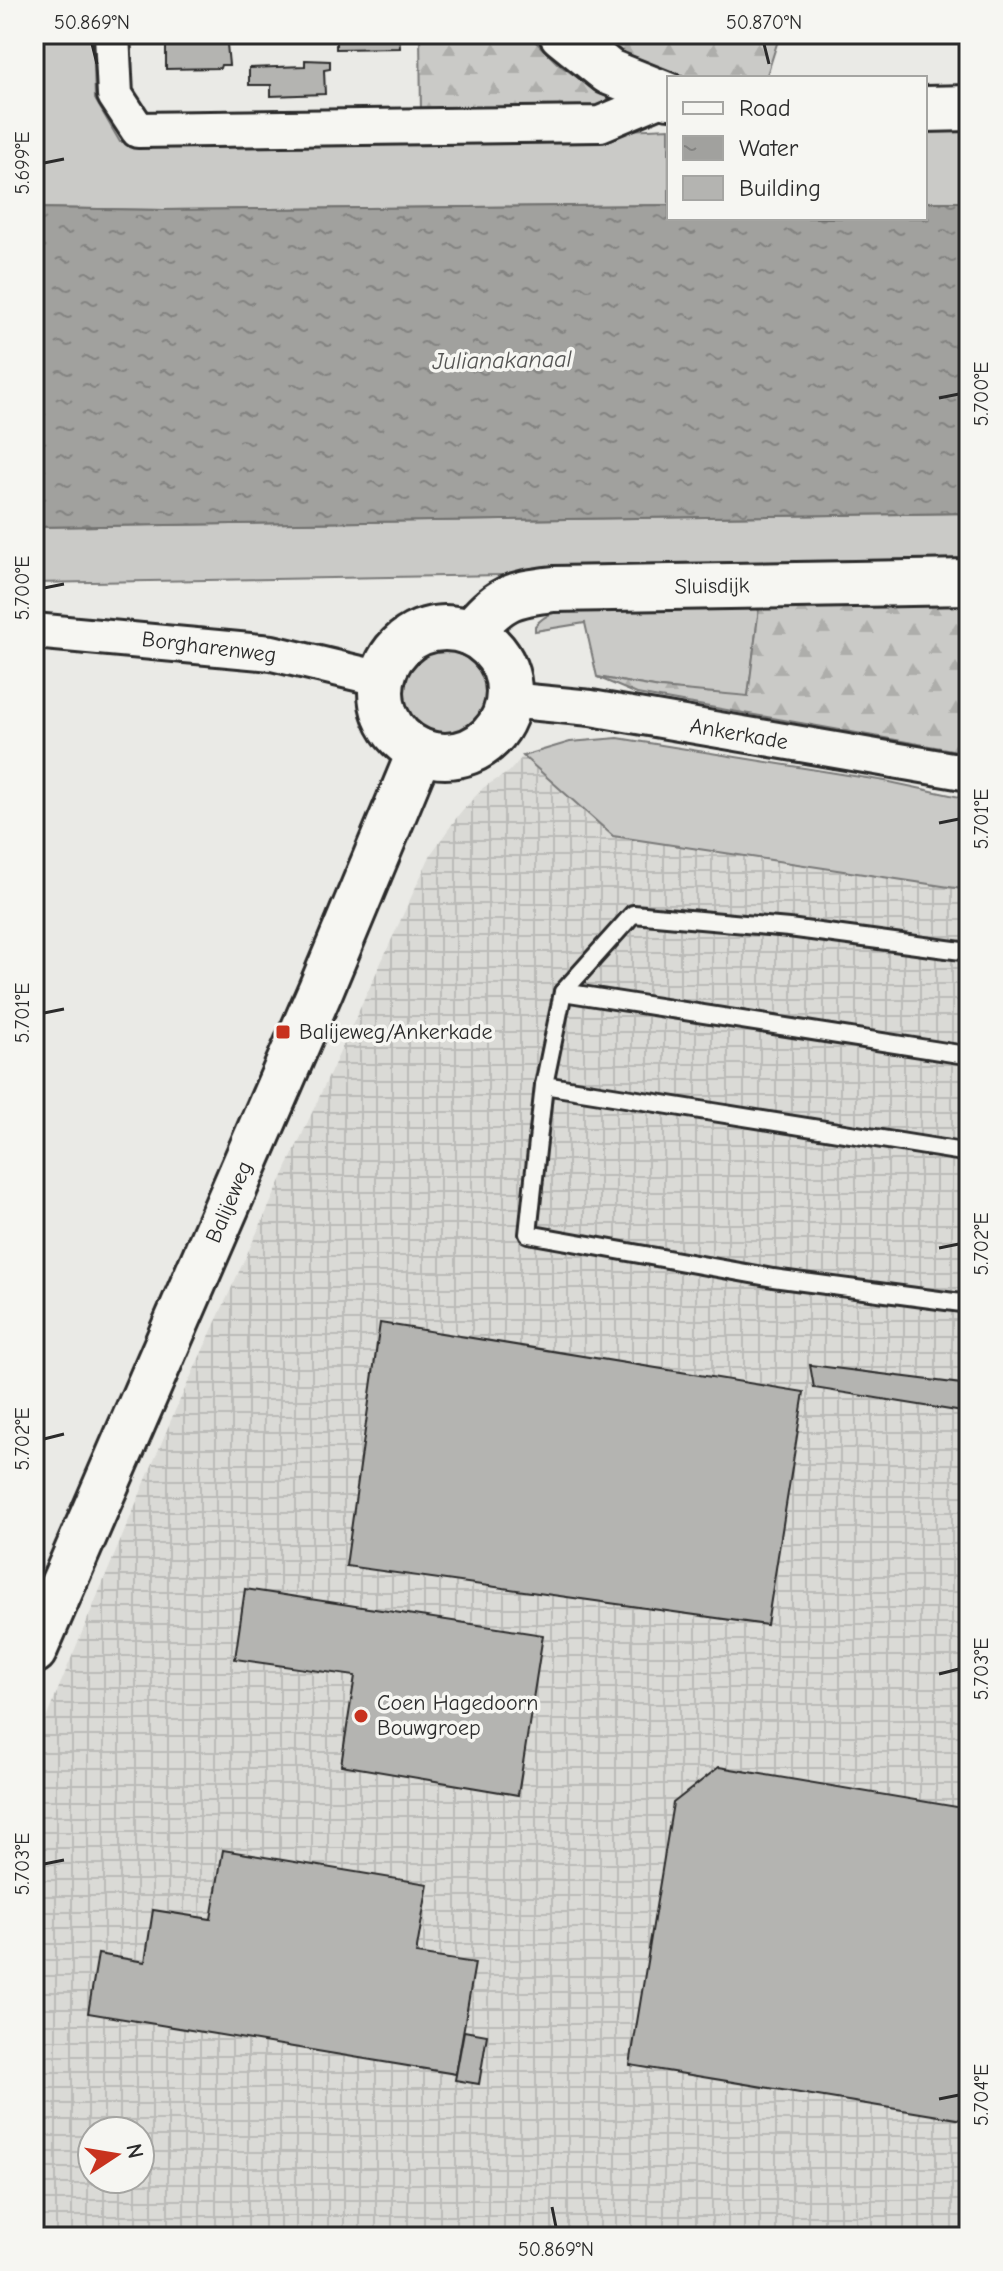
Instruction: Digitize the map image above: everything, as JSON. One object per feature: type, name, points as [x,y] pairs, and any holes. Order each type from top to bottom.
[{"type":"street","points":[[112,34],[115,95],[138,130],[600,124],[667,96]]},
{"type":"street","points":[[562,34],[609,72],[667,96]]},
{"type":"street","points":[[927,109],[969,108]]},
{"type":"street","name":"Sluisdijk","points":[[470,633],[498,603],[520,594],[554,589],[969,582]]},
{"type":"street","points":[[443,628],[470,633],[485,642],[497,655],[505,671],[508,700],[500,723],[478,747],[445,756],[420,751],[401,739],[389,724],[382,703],[382,679],[390,658],[401,644],[419,633],[443,628]]},
{"type":"street","name":"Borgharenweg","points":[[34,631],[272,653],[382,679]]},
{"type":"street","name":"Ankerkade","points":[[508,700],[591,708],[969,773]]},
{"type":"street","name":"Balijeweg","points":[[34,1651],[327,976],[420,751]]},
{"type":"lane","points":[[969,952],[789,928],[633,914],[563,992],[544,1085],[528,1234],[773,1278],[969,1304]]},
{"type":"lane","points":[[563,992],[959,1054]]},
{"type":"lane","points":[[544,1085],[969,1153]]},
{"type":"shaded area","points":[[523,756],[969,804],[969,2237],[34,2237],[34,1747],[174,1413],[431,854],[460,813],[484,787],[509,772]]},
{"type":"green space","points":[[34,34],[93,34],[95,99],[120,142],[437,139],[667,128],[667,205],[164,210],[34,208]]},
{"type":"green space","points":[[420,34],[528,34],[558,64],[608,98],[603,111],[421,113]]},
{"type":"green space","points":[[594,34],[780,34],[767,76],[672,76],[625,55]]},
{"type":"green space","points":[[927,129],[969,129],[969,202],[927,202]]},
{"type":"green space","points":[[969,513],[969,567],[34,583],[34,527]]},
{"type":"green space","points":[[969,604],[969,753],[637,694],[597,677],[660,688],[748,696],[759,608]]},
{"type":"green space","points":[[588,607],[759,608],[748,697],[660,688],[597,677],[585,623],[535,631],[540,620],[552,613]]},
{"type":"green space","points":[[437,651],[453,651],[469,658],[480,669],[487,693],[484,709],[475,723],[453,735],[437,735],[421,728],[410,717],[403,701],[403,685],[410,669],[421,658]]},
{"type":"green space","points":[[618,738],[885,781],[969,799],[969,890],[613,836],[523,756],[570,742]]},
{"type":"water","name":"Julianakanaal","points":[[927,202],[969,202],[969,513],[34,527],[34,208],[164,210],[667,205],[667,220],[927,220]]},
{"type":"building","points":[[166,34],[226,34],[229,65],[221,65],[220,68],[166,69]]},
{"type":"building","points":[[287,34],[399,34],[400,48],[336,49],[336,40],[287,41]]},
{"type":"building","points":[[305,60],[330,61],[330,69],[324,70],[325,94],[271,96],[271,85],[249,85],[249,68],[305,66]]},
{"type":"building","points":[[380,1323],[804,1392],[767,1625],[346,1566]]},
{"type":"building","points":[[810,1365],[969,1385],[969,1413],[814,1388]]},
{"type":"building","points":[[245,1589],[543,1635],[518,1795],[341,1765],[355,1676],[235,1659]]},
{"type":"building","points":[[719,1767],[969,1809],[969,2121],[630,2065],[673,1803]]},
{"type":"building","points":[[223,1850],[428,1884],[416,1954],[475,1963],[456,2074],[88,2013],[98,1954],[145,1962],[153,1910],[211,1919]]},
{"type":"building","points":[[464,2031],[487,2035],[479,2084],[455,2080]]},
{"type":"place","name":"Balijeweg/Ankerkade","points":[[283,1032]]},
{"type":"place","name":"Coen Hagedoorn Bouwgroep","points":[[361,1716]]}]
